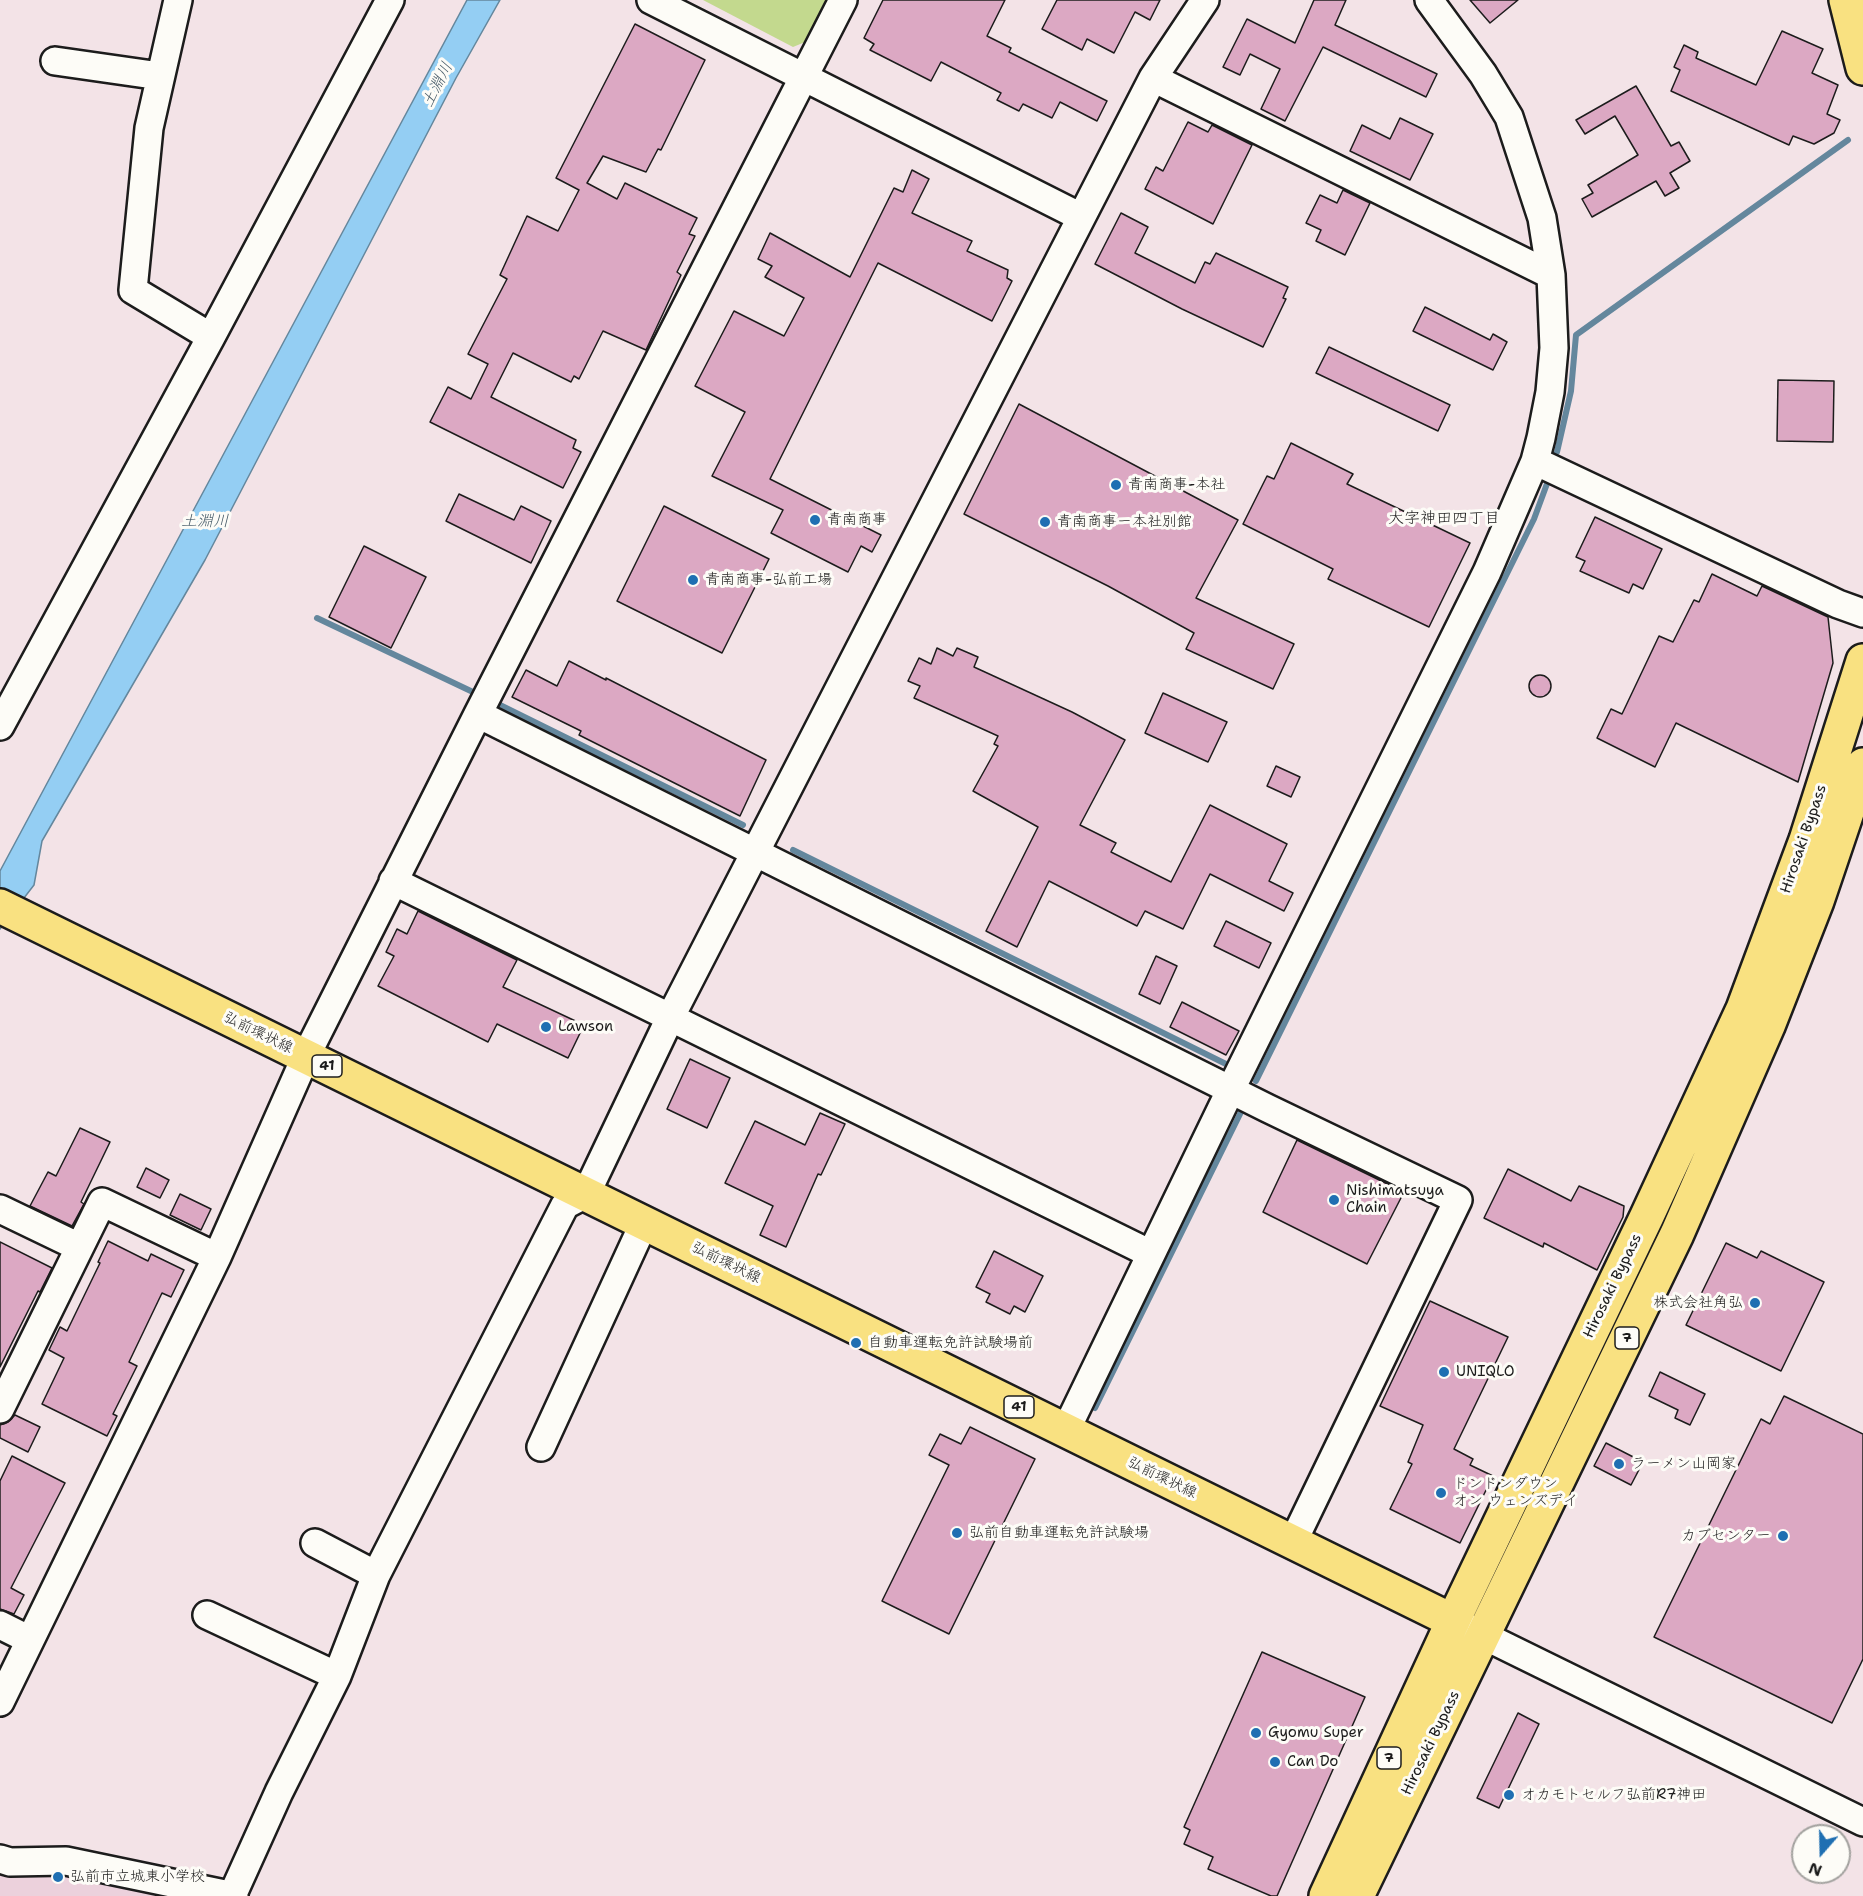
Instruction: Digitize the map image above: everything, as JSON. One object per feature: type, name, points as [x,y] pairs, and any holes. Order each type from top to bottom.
[{"type":"main road","points":[[1846,0],[1863,68]]},
{"type":"main road","name":"Hirosaki Bypass","points":[[1326,1896],[1453,1621],[1743,1009],[1806,840],[1863,661]]},
{"type":"main road","name":"Hirosaki Bypass","points":[[1357,1896],[1677,1234],[1768,1026],[1817,901],[1863,765]]},
{"type":"main road","name":"弘前環状線","points":[[0,906],[1453,1621]]},
{"type":"street","points":[[178,0],[149,128],[133,290],[211,337]]},
{"type":"street","points":[[0,726],[390,0]]},
{"type":"street","points":[[651,0],[1081,217]]},
{"type":"street","points":[[0,1702],[217,1257],[306,1056],[843,0]]},
{"type":"street","points":[[0,1859],[9,1862],[66,1861],[233,1896],[279,1792],[337,1676],[376,1575],[565,1205],[586,1194],[670,1018],[1153,78],[1205,0]]},
{"type":"street","points":[[1066,1430],[1231,1089],[1487,572],[1535,461],[1550,392],[1554,348],[1551,275],[1542,218],[1509,117],[1483,74],[1429,0]]},
{"type":"street","points":[[55,61],[160,76]]},
{"type":"street","points":[[1153,78],[1551,275]]},
{"type":"street","points":[[1535,461],[1838,604],[1863,613]]},
{"type":"street","points":[[478,714],[1267,1108],[1458,1200],[1293,1542]]},
{"type":"street","points":[[393,881],[1151,1254]]},
{"type":"street","points":[[0,1409],[102,1202],[217,1257]]},
{"type":"street","points":[[0,1209],[79,1247]]},
{"type":"street","points":[[541,1447],[644,1223]]},
{"type":"street","points":[[315,1543],[376,1575]]},
{"type":"street","points":[[207,1615],[337,1676]]},
{"type":"street","points":[[1453,1621],[1863,1822]]},
{"type":"street","points":[[0,1625],[30,1640]]},
{"type":"shaded area","name":"弘前市立城東小学校","points":[[64,1866],[162,1886],[159,1896],[0,1896],[0,1867]]},
{"type":"green space","points":[[703,0],[830,0],[810,40],[793,47]]},
{"type":"water","name":"土淵川","points":[[467,0],[500,0],[456,78],[205,560],[42,841],[34,885],[0,929],[0,871]]},
{"type":"building","points":[[883,0],[1005,0],[987,36],[1011,48],[1009,52],[1107,101],[1097,121],[1060,102],[1052,118],[1023,104],[1019,111],[997,100],[1001,93],[941,62],[931,81],[870,50],[874,44],[864,38]]},
{"type":"building","points":[[1057,0],[1160,0],[1150,20],[1135,12],[1114,53],[1087,39],[1082,50],[1042,29]]},
{"type":"building","points":[[1314,0],[1346,0],[1335,25],[1437,74],[1426,97],[1323,47],[1285,121],[1261,109],[1280,69],[1250,54],[1240,75],[1223,67],[1247,19],[1295,43]]},
{"type":"building","points":[[1470,0],[1518,0],[1490,23]]},
{"type":"building","points":[[635,24],[705,60],[661,150],[658,149],[646,172],[603,156],[587,183],[617,199],[625,183],[697,218],[689,234],[695,236],[677,272],[681,275],[646,350],[603,331],[579,379],[574,376],[571,382],[513,353],[491,397],[576,440],[573,448],[581,452],[563,488],[430,422],[448,387],[471,399],[488,364],[468,354],[507,279],[500,275],[527,216],[558,231],[579,190],[556,178]]},
{"type":"building","points":[[1782,31],[1823,49],[1812,73],[1838,85],[1827,114],[1840,120],[1834,133],[1814,144],[1793,136],[1789,145],[1671,91],[1680,70],[1674,67],[1684,45],[1698,52],[1696,58],[1756,85]]},
{"type":"building","points":[[1636,86],[1671,146],[1679,142],[1690,161],[1670,173],[1679,188],[1665,196],[1656,181],[1592,217],[1582,199],[1593,193],[1588,185],[1638,155],[1615,116],[1585,134],[1576,120]]},
{"type":"building","points":[[1400,118],[1433,134],[1410,180],[1350,151],[1362,125],[1390,139]]},
{"type":"building","points":[[1188,122],[1208,132],[1212,125],[1252,145],[1213,224],[1145,189],[1156,167],[1163,171]]},
{"type":"building","points":[[912,170],[929,179],[912,213],[972,241],[967,251],[1008,270],[1007,278],[1012,281],[992,321],[878,263],[770,479],[881,535],[872,552],[861,546],[848,572],[771,533],[783,510],[712,476],[745,412],[695,386],[734,311],[784,336],[804,298],[765,277],[772,266],[758,259],[770,233],[850,277],[894,188],[903,192]]},
{"type":"building","points":[[1343,190],[1370,203],[1345,255],[1316,241],[1321,230],[1306,223],[1320,195],[1337,203]]},
{"type":"building","points":[[1121,213],[1148,227],[1135,253],[1195,283],[1205,262],[1210,264],[1216,253],[1288,287],[1283,298],[1286,299],[1263,347],[1182,309],[1095,264]]},
{"type":"building","points":[[1425,307],[1490,340],[1493,334],[1507,342],[1493,370],[1413,331]]},
{"type":"building","points":[[1329,347],[1450,405],[1438,431],[1316,373]]},
{"type":"building","points":[[1778,380],[1834,381],[1833,442],[1777,441]]},
{"type":"building","points":[[1019,404],[1238,520],[1196,598],[1294,644],[1273,689],[1186,649],[1194,633],[1108,586],[964,514]]},
{"type":"building","points":[[1291,443],[1353,474],[1347,484],[1470,543],[1429,627],[1328,579],[1333,569],[1243,524],[1267,476],[1274,479]]},
{"type":"building","points":[[459,494],[514,520],[521,506],[551,521],[531,563],[446,521]]},
{"type":"building","name":"青南商事-弘前工場","points":[[664,506],[769,559],[722,653],[617,601]]},
{"type":"building","points":[[1595,517],[1662,549],[1643,589],[1633,584],[1629,593],[1580,571],[1585,561],[1576,557]]},
{"type":"building","points":[[364,546],[426,577],[391,648],[329,617]]},
{"type":"building","points":[[1712,574],[1757,596],[1762,586],[1828,617],[1833,663],[1798,782],[1676,723],[1655,767],[1597,738],[1611,709],[1622,714],[1659,636],[1673,642],[1694,600],[1699,602]]},
{"type":"building","points":[[937,648],[953,656],[957,648],[978,657],[974,667],[1072,712],[1125,740],[1080,825],[1116,843],[1111,852],[1171,882],[1210,805],[1287,844],[1269,881],[1293,893],[1284,911],[1210,874],[1183,929],[1145,911],[1137,926],[1049,881],[1017,947],[986,931],[1038,827],[973,791],[998,746],[994,744],[998,736],[914,698],[920,686],[908,681],[919,658],[931,664]]},
{"type":"building","points":[[569,661],[766,760],[740,816],[579,735],[581,731],[512,697],[526,670],[557,686]]},
{"type":"building","points":[[1540,675],[1548,678],[1551,686],[1548,694],[1540,697],[1532,694],[1529,686],[1532,678]]},
{"type":"building","points":[[1163,693],[1227,722],[1208,762],[1145,733]]},
{"type":"building","points":[[1276,766],[1300,777],[1291,797],[1267,786]]},
{"type":"building","points":[[418,911],[517,960],[503,987],[584,1025],[568,1058],[497,1024],[488,1042],[378,986],[394,956],[386,952],[397,929],[407,934]]},
{"type":"building","points":[[1226,921],[1271,943],[1259,968],[1214,946]]},
{"type":"building","points":[[1156,956],[1177,966],[1160,1004],[1139,994]]},
{"type":"building","points":[[1182,1002],[1239,1031],[1226,1055],[1170,1027]]},
{"type":"building","points":[[690,1059],[730,1078],[707,1128],[667,1109]]},
{"type":"building","points":[[820,1113],[845,1124],[821,1175],[818,1174],[786,1247],[760,1235],[773,1206],[725,1183],[755,1121],[805,1145]]},
{"type":"building","points":[[80,1128],[110,1142],[81,1202],[84,1204],[72,1226],[30,1206],[48,1172],[56,1176]]},
{"type":"building","name":"Nishimatsuya Chain","points":[[1297,1140],[1404,1192],[1367,1264],[1263,1212]]},
{"type":"building","points":[[146,1168],[169,1180],[160,1198],[137,1187]]},
{"type":"building","points":[[1508,1169],[1571,1201],[1579,1186],[1624,1206],[1623,1217],[1597,1270],[1544,1243],[1543,1247],[1484,1218]]},
{"type":"building","points":[[180,1194],[211,1209],[201,1230],[170,1215]]},
{"type":"building","points":[[108,1241],[148,1261],[151,1254],[184,1270],[171,1297],[162,1293],[129,1362],[137,1366],[113,1414],[117,1416],[107,1436],[42,1404],[64,1358],[49,1350],[60,1327],[67,1331],[100,1263],[98,1262]]},
{"type":"building","points":[[0,1242],[52,1268],[0,1367]]},
{"type":"building","name":"株式会社角弘","points":[[1726,1243],[1757,1258],[1761,1251],[1824,1282],[1781,1371],[1686,1325]]},
{"type":"building","points":[[994,1251],[1043,1276],[1025,1312],[1014,1306],[1010,1314],[986,1302],[990,1294],[976,1287]]},
{"type":"building","points":[[1430,1301],[1508,1337],[1454,1449],[1473,1459],[1470,1465],[1493,1476],[1460,1543],[1390,1509],[1412,1464],[1408,1462],[1423,1425],[1380,1406]]},
{"type":"building","points":[[1660,1372],[1705,1394],[1690,1425],[1675,1418],[1678,1410],[1649,1396]]},
{"type":"building","name":"カブセンター","points":[[1784,1396],[1863,1434],[1863,1659],[1832,1723],[1654,1637],[1761,1419],[1770,1424]]},
{"type":"building","points":[[15,1415],[40,1427],[28,1452],[0,1438],[0,1425],[8,1422]]},
{"type":"building","name":"弘前自動車運転免許試験場","points":[[970,1427],[1035,1459],[949,1634],[882,1601],[949,1465],[929,1455],[940,1434],[961,1444]]},
{"type":"building","name":"ラーメン山岡家","points":[[1606,1443],[1643,1462],[1631,1485],[1594,1466]]},
{"type":"building","points":[[12,1456],[65,1483],[11,1588],[24,1595],[14,1614],[0,1609],[0,1481]]},
{"type":"building","name":"Can Do","points":[[1262,1652],[1365,1697],[1277,1896],[1271,1896],[1208,1869],[1213,1857],[1184,1844],[1190,1830],[1184,1827]]},
{"type":"building","points":[[1518,1713],[1539,1724],[1499,1808],[1477,1798]]},
{"type":"waterway","points":[[1557,452],[1571,391],[1576,335],[1848,140]]},
{"type":"waterway","points":[[1256,1081],[1534,519],[1548,481]]},
{"type":"waterway","points":[[317,618],[475,693]]},
{"type":"waterway","points":[[498,704],[743,825]]},
{"type":"waterway","points":[[793,850],[1226,1064]]},
{"type":"waterway","points":[[1095,1408],[1242,1110]]},
{"type":"place","name":"青南商事-本社","points":[[1116,485]]},
{"type":"place","name":"青南商事","points":[[815,520]]},
{"type":"place","name":"青南商事ー本社別館","points":[[1045,522]]},
{"type":"place","name":"青南商事-弘前工場","points":[[693,580]]},
{"type":"place","name":"Lawson","points":[[546,1027]]},
{"type":"place","name":"Nishimatsuya Chain","points":[[1334,1200]]},
{"type":"place","name":"株式会社角弘","points":[[1755,1303]]},
{"type":"place","name":"自動車運転免許試験場前","points":[[856,1343]]},
{"type":"place","name":"UNIQLO","points":[[1444,1372]]},
{"type":"place","name":"ラーメン山岡家","points":[[1619,1464]]},
{"type":"place","name":"ドンドンダウン オン ウェンズデイ","points":[[1441,1493]]},
{"type":"place","name":"弘前自動車運転免許試験場","points":[[957,1533]]},
{"type":"place","name":"カブセンター","points":[[1783,1536]]},
{"type":"place","name":"Gyomu Super","points":[[1256,1733]]},
{"type":"place","name":"Can Do","points":[[1275,1762]]},
{"type":"place","name":"オカモトセルフ弘前R7神田","points":[[1509,1795]]},
{"type":"place","name":"弘前市立城東小学校","points":[[58,1877]]},
{"type":"district","name":"大字神田四丁目","points":[[1444,519]]}]
